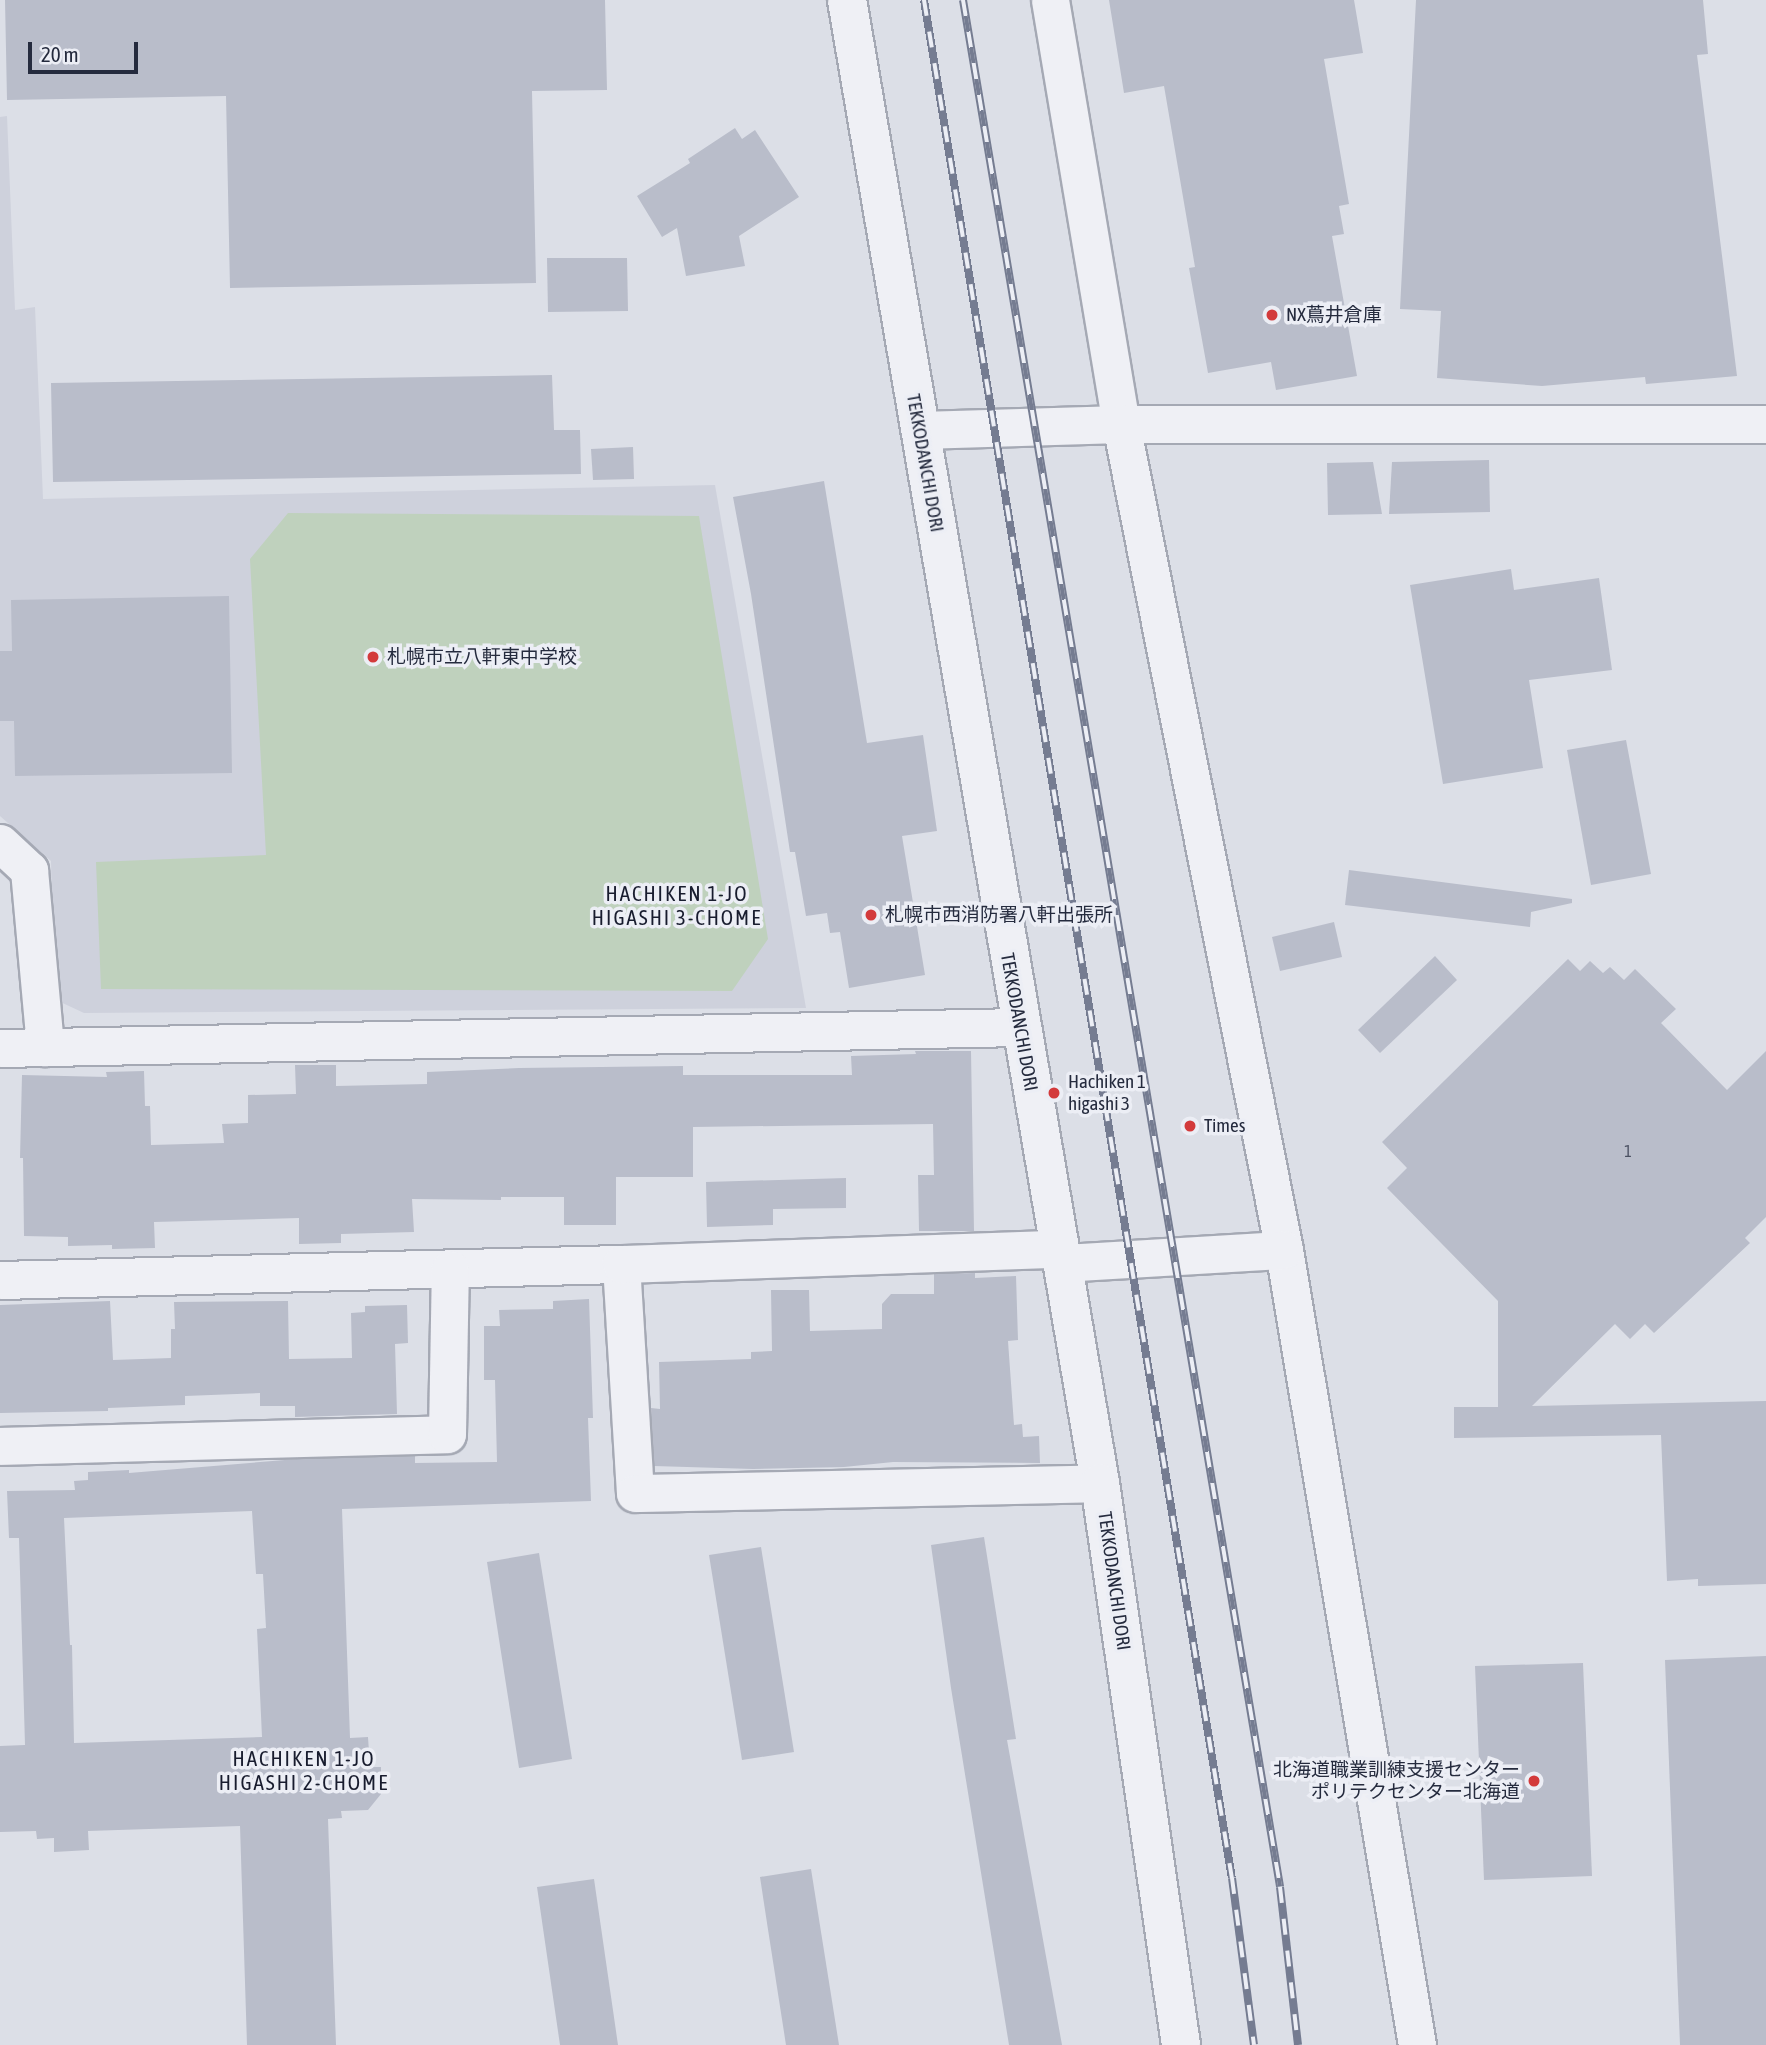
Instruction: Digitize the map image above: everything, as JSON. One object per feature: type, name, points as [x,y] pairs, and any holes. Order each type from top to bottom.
[{"type":"street","name":"TEKKODANCHI DORI","points":[[847,0],[1020,1027],[1100,1483],[1181,2045]]},
{"type":"street","points":[[1050,0],[1121,424],[1284,1250],[1417,2045]]},
{"type":"street","points":[[920,429],[1121,424],[1766,424]]},
{"type":"street","points":[[0,843],[29,870],[45,1047]]},
{"type":"street","points":[[0,1048],[1020,1027]]},
{"type":"street","points":[[0,1280],[1284,1250]]},
{"type":"street","points":[[621,1264],[635,1493],[1100,1483]]},
{"type":"street","points":[[0,1446],[447,1434],[450,1269]]},
{"type":"shaded area","name":"札幌市立八軒東中学校","points":[[7,116],[15,310],[35,307],[43,499],[715,485],[806,1008],[84,1013],[54,999],[51,861],[0,816],[0,117]]},
{"type":"green space","name":"札幌市立八軒東中学校","points":[[288,513],[699,516],[768,939],[732,991],[101,989],[96,862],[266,855],[250,559]]},
{"type":"building","points":[[5,0],[605,0],[607,90],[532,91],[536,283],[230,288],[226,96],[7,100]]},
{"type":"building","points":[[1109,0],[1354,0],[1363,53],[1324,59],[1349,204],[1339,206],[1344,234],[1332,236],[1357,376],[1276,390],[1271,362],[1208,373],[1189,268],[1195,267],[1164,86],[1124,93]]},
{"type":"building","points":[[1416,0],[1703,0],[1708,54],[1697,55],[1737,376],[1646,384],[1645,377],[1542,386],[1437,378],[1441,311],[1400,309]]},
{"type":"building","points":[[735,128],[742,139],[755,130],[799,197],[739,236],[745,266],[686,276],[677,228],[662,237],[637,196],[690,163],[688,159]]},
{"type":"building","points":[[547,258],[627,258],[628,311],[548,312]]},
{"type":"building","points":[[552,375],[554,430],[580,430],[581,474],[53,482],[51,383]]},
{"type":"building","points":[[633,447],[634,479],[593,480],[591,449]]},
{"type":"building","points":[[1489,460],[1490,512],[1389,514],[1392,462]]},
{"type":"building","points":[[1373,462],[1382,514],[1328,515],[1327,463]]},
{"type":"building","points":[[824,481],[867,743],[923,735],[937,831],[902,836],[925,975],[849,988],[840,932],[830,933],[827,913],[806,916],[795,852],[790,852],[751,594],[733,497]]},
{"type":"building","points":[[1511,569],[1514,590],[1599,578],[1612,670],[1529,680],[1543,768],[1443,784],[1410,585]]},
{"type":"building","points":[[229,596],[232,773],[15,776],[14,721],[0,721],[0,651],[12,651],[11,600]]},
{"type":"building","points":[[1626,740],[1651,874],[1591,885],[1567,750]]},
{"type":"building","points":[[1349,870],[1572,899],[1572,903],[1531,912],[1530,927],[1345,905]]},
{"type":"building","points":[[1334,922],[1342,957],[1280,971],[1272,937]]},
{"type":"building","points":[[1435,956],[1457,980],[1380,1053],[1358,1030]]},
{"type":"building","points":[[1568,959],[1580,971],[1590,961],[1603,973],[1610,967],[1624,980],[1635,969],[1676,1009],[1661,1023],[1727,1090],[1766,1051],[1766,1217],[1745,1238],[1750,1243],[1654,1333],[1645,1324],[1630,1339],[1615,1324],[1532,1406],[1766,1401],[1766,1584],[1698,1586],[1698,1579],[1667,1581],[1661,1435],[1454,1438],[1454,1407],[1498,1407],[1498,1301],[1387,1188],[1407,1168],[1382,1142]]},
{"type":"building","points":[[915,1051],[971,1051],[974,1231],[919,1231],[918,1175],[934,1175],[933,1124],[693,1127],[693,1177],[616,1177],[616,1225],[564,1225],[564,1197],[501,1197],[501,1200],[412,1199],[414,1232],[341,1234],[341,1243],[299,1244],[299,1218],[154,1222],[155,1248],[68,1246],[68,1237],[24,1236],[23,1158],[20,1158],[22,1075],[107,1077],[106,1072],[144,1071],[145,1106],[150,1106],[151,1145],[224,1143],[222,1124],[248,1123],[248,1095],[296,1094],[295,1065],[336,1065],[336,1086],[427,1084],[427,1072],[519,1068],[683,1066],[683,1075],[852,1075],[851,1056],[916,1054]]},
{"type":"building","points":[[846,1178],[846,1208],[773,1209],[773,1225],[707,1227],[706,1182]]},
{"type":"building","points":[[975,1273],[975,1278],[1016,1276],[1018,1340],[1008,1341],[1014,1425],[1022,1424],[1023,1437],[1039,1436],[1040,1463],[893,1462],[844,1467],[753,1469],[654,1466],[651,1408],[660,1409],[659,1362],[751,1359],[751,1352],[772,1351],[771,1290],[809,1290],[810,1331],[882,1329],[882,1304],[891,1294],[934,1294],[934,1274]]},
{"type":"building","points":[[589,1299],[593,1418],[588,1418],[591,1501],[342,1509],[350,1738],[368,1737],[370,1767],[381,1767],[381,1794],[368,1810],[341,1811],[342,1818],[328,1819],[336,2045],[247,2045],[240,1826],[88,1831],[89,1850],[54,1852],[54,1838],[37,1839],[36,1831],[0,1832],[0,1746],[25,1745],[19,1538],[9,1538],[7,1491],[75,1490],[74,1481],[88,1480],[88,1472],[129,1470],[129,1473],[297,1459],[415,1456],[415,1463],[497,1462],[495,1380],[484,1380],[484,1326],[500,1326],[499,1310],[553,1309],[553,1301]],"holes":[[[252,1511],[256,1574],[263,1574],[266,1628],[257,1629],[262,1737],[74,1743],[72,1645],[64,1518]]]},
{"type":"building","points":[[110,1301],[113,1360],[171,1358],[171,1329],[175,1329],[174,1302],[288,1301],[289,1359],[352,1358],[351,1313],[365,1312],[365,1306],[407,1305],[408,1343],[395,1344],[397,1414],[295,1417],[295,1406],[260,1406],[260,1393],[185,1396],[185,1405],[108,1408],[108,1411],[0,1413],[0,1305]]},
{"type":"building","points":[[984,1537],[1016,1739],[1007,1740],[1062,2045],[1009,2045],[951,1688],[931,1545]]},
{"type":"building","points":[[761,1547],[794,1752],[742,1760],[709,1555]]},
{"type":"building","points":[[539,1553],[572,1759],[519,1768],[487,1562]]},
{"type":"building","points":[[1766,1656],[1766,2045],[1680,2045],[1665,1660]]},
{"type":"building","points":[[1583,1663],[1592,1876],[1484,1880],[1475,1666]]},
{"type":"building","points":[[811,1869],[839,2045],[786,2045],[760,1877]]},
{"type":"building","points":[[594,1879],[618,2045],[560,2045],[537,1887]]},
{"type":"railway","points":[[924,0],[1232,1878],[1254,2045]]},
{"type":"railway","points":[[963,0],[1280,1887],[1298,2045]]},
{"type":"place","name":"NX蔦井倉庫","points":[[1272,315]]},
{"type":"place","name":"札幌市立八軒東中学校","points":[[373,657]]},
{"type":"place","name":"札幌市西消防署八軒出張所","points":[[871,915]]},
{"type":"place","name":"Hachiken 1 higashi 3","points":[[1054,1093]]},
{"type":"place","name":"Times","points":[[1190,1126]]},
{"type":"place","name":"北海道職業訓練支援センター ポリテクセンター北海道","points":[[1534,1781]]},
{"type":"district","name":"HACHIKEN 1-JO HIGASHI 3-CHOME","points":[[677,905]]},
{"type":"district","name":"HACHIKEN 1-JO HIGASHI 2-CHOME","points":[[304,1770]]}]
